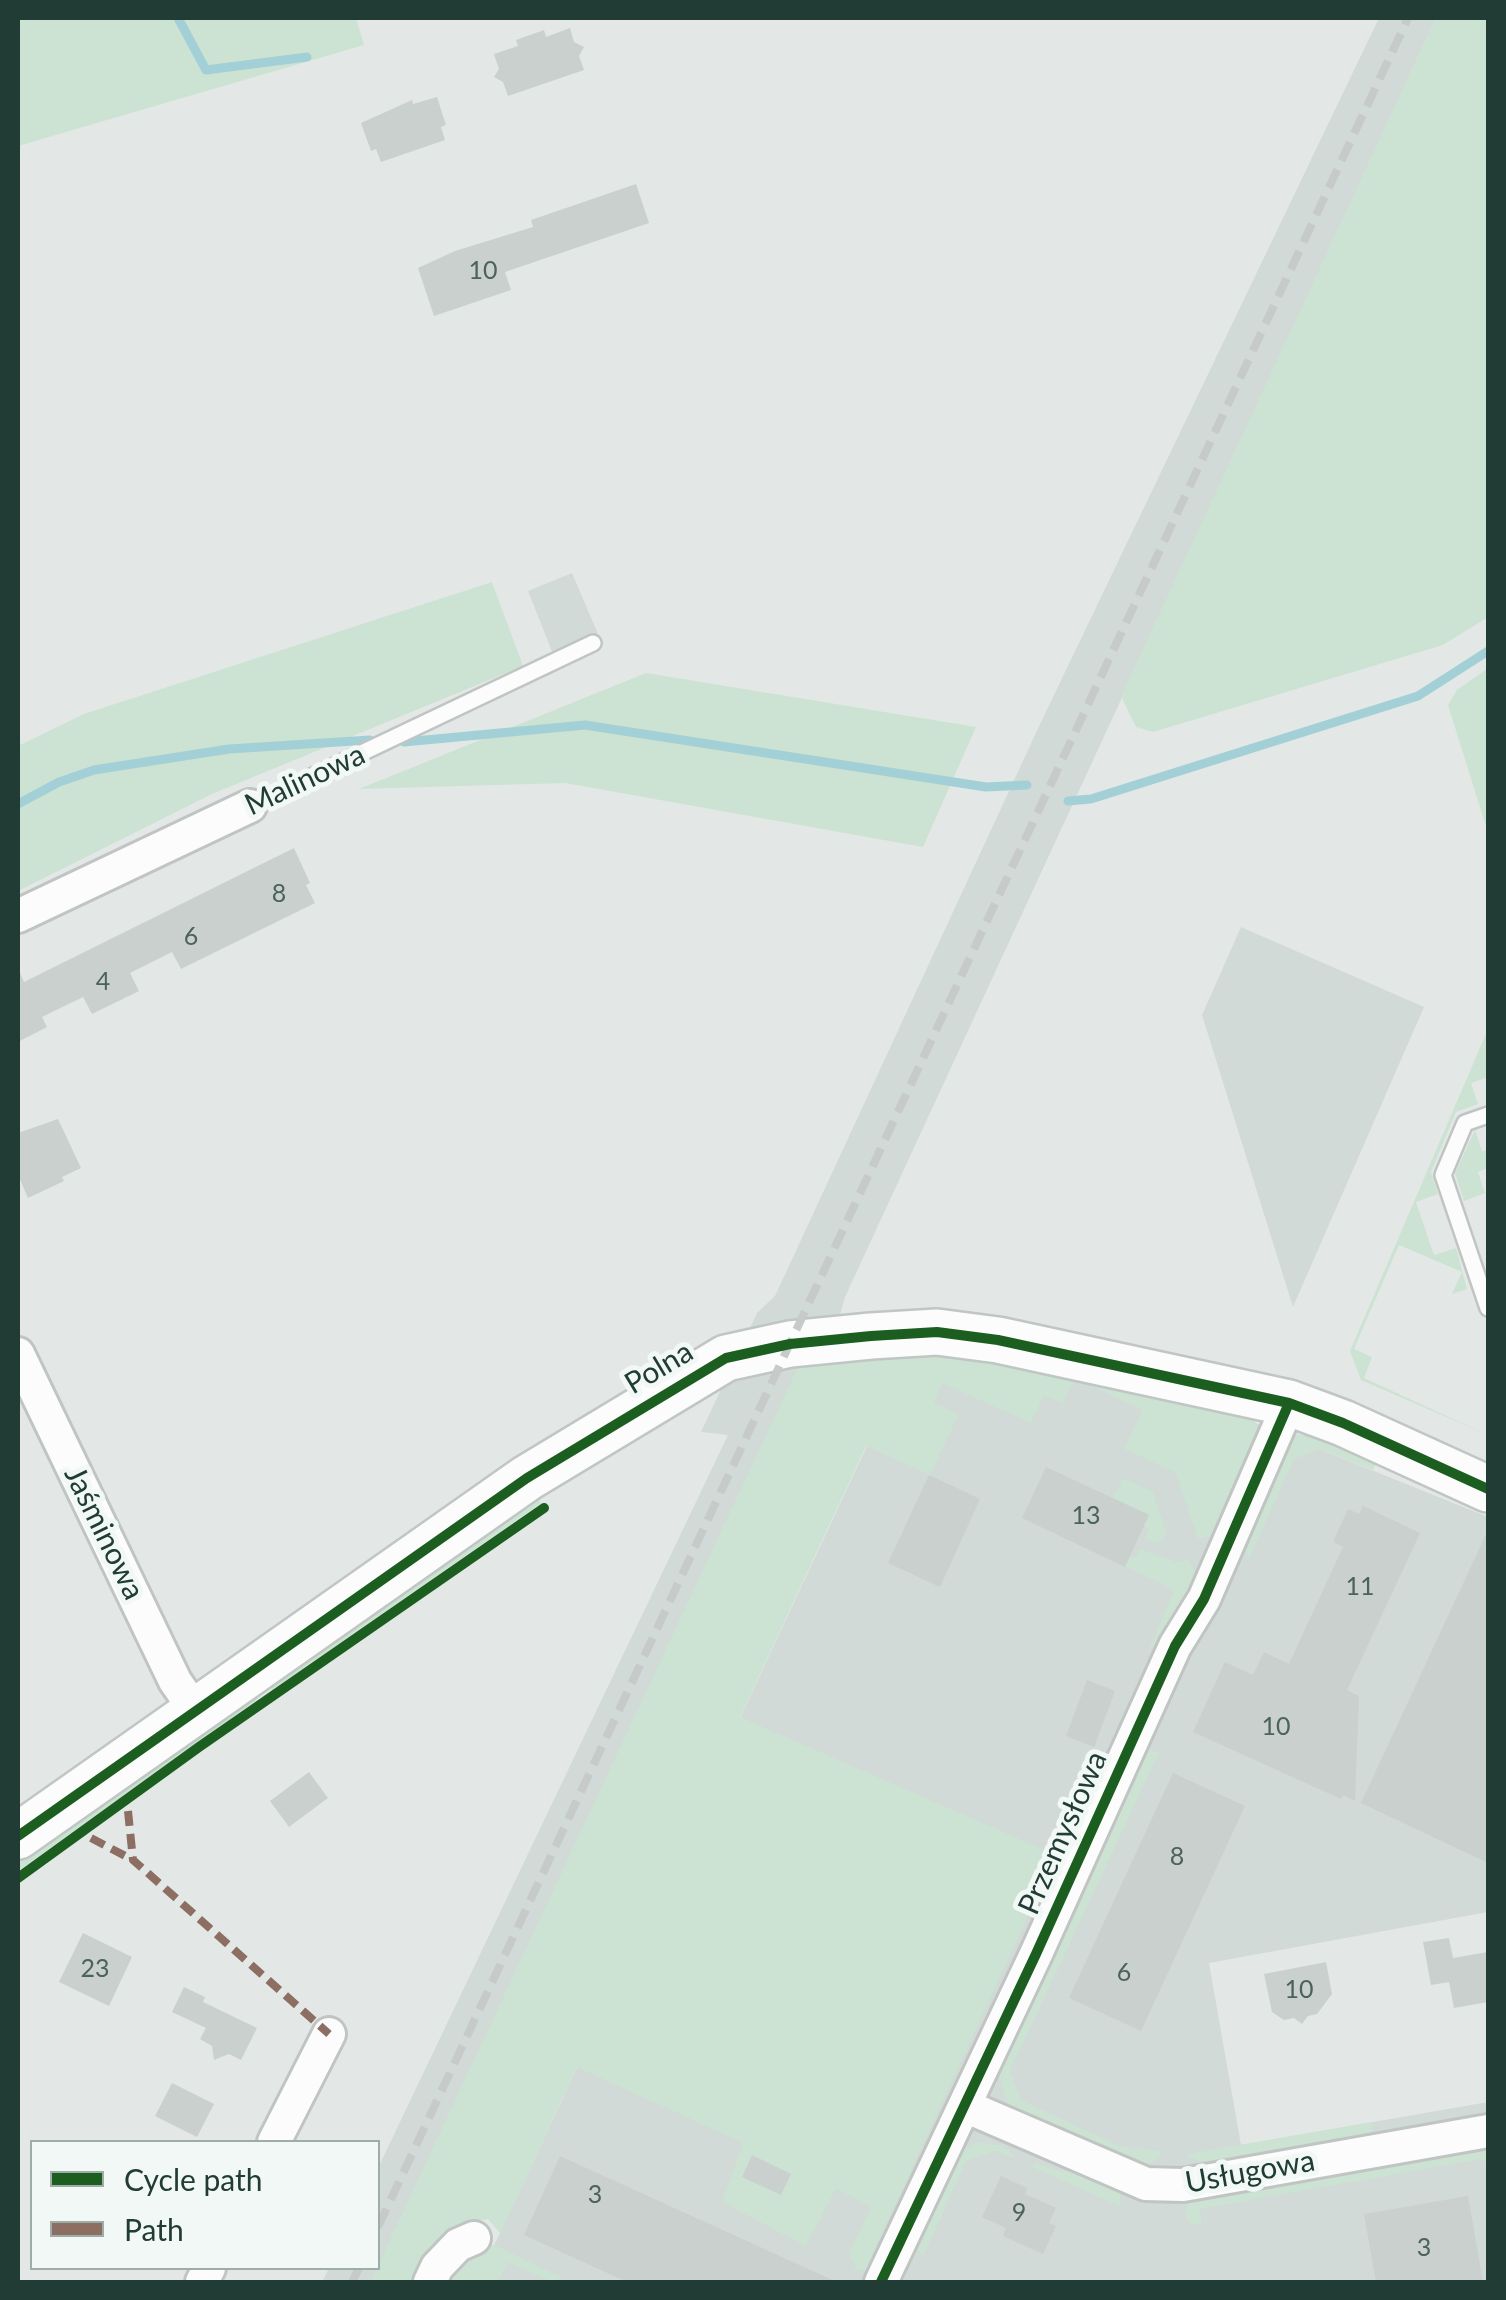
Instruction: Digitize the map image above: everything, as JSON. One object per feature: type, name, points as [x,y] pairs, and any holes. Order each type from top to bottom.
[{"type":"street","name":"Malinowa","points":[[18,916],[250,806]]},
{"type":"street","name":"Polna","points":[[18,1836],[527,1478],[726,1358],[790,1344],[937,1332],[998,1340],[1289,1403],[1343,1423],[1488,1490]]},
{"type":"street","name":"Jaśminowa","points":[[18,1354],[175,1681],[195,1710]]},
{"type":"street","name":"Przemysłowa","points":[[881,2282],[1175,1646],[1204,1599],[1289,1403]]},
{"type":"street","points":[[275,2140],[329,2034]]},
{"type":"street","name":"Usługowa","points":[[965,2106],[1146,2184],[1184,2185],[1488,2131]]},
{"type":"street","points":[[430,2282],[458,2245],[474,2238]]},
{"type":"lane","name":"Malinowa","points":[[250,806],[594,644]]},
{"type":"lane","points":[[1488,1114],[1465,1122],[1442,1175],[1488,1308]]},
{"type":"shaded area","points":[[1379,18],[1436,18],[845,1297],[820,1388],[382,2282],[322,2282],[328,2270],[380,2270],[380,2164],[728,1435],[701,1432],[757,1313],[775,1296],[1041,722]]},
{"type":"shaded area","points":[[572,573],[598,634],[553,654],[528,591]]},
{"type":"shaded area","points":[[1241,927],[1424,1007],[1293,1307],[1202,1015]]},
{"type":"shaded area","points":[[940,1351],[1228,1412],[1488,1517],[1488,1912],[1209,1963],[1241,2145],[1488,2102],[1488,2282],[477,2282],[900,1375]]},
{"type":"green space","points":[[18,18],[356,18],[364,45],[18,146]]},
{"type":"green space","points":[[1436,18],[1488,18],[1488,617],[1443,645],[1153,732],[1136,727],[1121,696]]},
{"type":"green space","points":[[492,582],[523,666],[212,794],[18,891],[18,746],[84,714]]},
{"type":"green space","points":[[1488,668],[1488,833],[1448,705],[1457,690]]},
{"type":"green space","points":[[646,673],[976,727],[923,847],[565,783],[359,789]]},
{"type":"green space","points":[[1488,1029],[1488,1077],[1471,1083],[1478,1104],[1456,1112],[1431,1172],[1438,1194],[1416,1202],[1434,1255],[1456,1248],[1467,1289],[1452,1294],[1462,1272],[1399,1245],[1354,1349],[1372,1357],[1364,1378],[1488,1435],[1361,1380],[1350,1351]]},
{"type":"green space","points":[[1475,1130],[1482,1151],[1488,1150],[1488,1168],[1478,1172],[1485,1193],[1464,1201],[1455,1173]]},
{"type":"green space","points":[[940,1351],[1009,1362],[1255,1420],[1259,1438],[1216,1536],[1198,1539],[1175,1472],[1124,1449],[1142,1410],[1075,1378],[1063,1404],[1044,1395],[1031,1423],[942,1383],[934,1403],[959,1414],[930,1475],[866,1446],[740,1717],[1056,1855],[865,2271],[856,2269],[849,2252],[871,2207],[836,2189],[806,2246],[722,2202],[743,2143],[577,2067],[500,2233],[488,2219],[471,2223],[430,2266],[423,2282],[370,2282],[376,2270],[380,2270],[380,2261],[802,1358],[854,1356],[856,1361]]},
{"type":"green space","points":[[1306,1435],[1376,1464],[1373,1470],[1320,1449],[1294,1459],[1249,1559],[1239,1543],[1288,1438]]},
{"type":"green space","points":[[1123,1478],[1153,1492],[1166,1532],[1158,1544],[1145,1539],[1149,1529],[1144,1526],[1149,1514],[1113,1498]]},
{"type":"green space","points":[[533,1490],[541,1503],[272,1690],[269,1686]]},
{"type":"green space","points":[[1140,1549],[1176,1562],[1188,1560],[1195,1572],[1180,1613],[1164,1626],[1154,1647],[1149,1649],[1174,1590],[1125,1566]]},
{"type":"green space","points":[[254,1696],[257,1700],[18,1871],[18,1853]]},
{"type":"green space","points":[[1144,1747],[1159,1753],[1010,2071],[1021,2100],[1119,2146],[1162,2151],[1159,2158],[1147,2165],[1115,2161],[1015,2115],[999,2076]]},
{"type":"green space","points":[[1372,2122],[1373,2136],[1248,2162],[1206,2162],[1188,2158],[1187,2154]]},
{"type":"green space","points":[[978,2142],[1003,2146],[1013,2158],[996,2151],[966,2161],[923,2257],[913,2244],[963,2150]]},
{"type":"green space","points":[[1473,2143],[1488,2149],[1488,2165],[1481,2159],[1200,2209],[1202,2224],[1191,2225],[1185,2214],[1189,2199]]},
{"type":"green space","points":[[1036,2163],[1062,2172],[1085,2169],[1119,2185],[1121,2207],[1032,2167]]},
{"type":"green space","points":[[476,2245],[494,2245],[561,2277],[559,2282],[508,2262],[498,2282],[435,2282]]},
{"type":"building","points":[[570,28],[574,42],[584,47],[579,56],[584,70],[508,96],[503,82],[494,77],[499,69],[494,54],[518,46],[516,40],[544,30],[546,37]]},
{"type":"building","points":[[437,97],[446,125],[441,127],[445,140],[381,162],[376,149],[371,151],[361,123],[412,100],[413,104]]},
{"type":"building","points":[[636,184],[649,223],[505,272],[511,290],[434,316],[418,268],[455,251],[533,227],[531,220]]},
{"type":"building","points":[[294,848],[315,903],[181,969],[172,952],[130,973],[139,991],[92,1014],[83,997],[42,1017],[47,1027],[18,1042],[18,968],[24,982]]},
{"type":"building","points":[[58,1119],[81,1168],[28,1198],[18,1175],[18,1133]]},
{"type":"building","points":[[1046,1467],[1149,1515],[1125,1567],[1022,1518]]},
{"type":"building","points":[[929,1475],[980,1499],[940,1587],[888,1563]]},
{"type":"building","points":[[1363,1506],[1420,1533],[1347,1690],[1359,1696],[1355,1801],[1343,1795],[1341,1799],[1193,1732],[1225,1662],[1253,1675],[1264,1652],[1289,1664],[1343,1547],[1333,1542],[1348,1509],[1359,1514]]},
{"type":"building","points":[[1488,1530],[1488,1863],[1361,1803]]},
{"type":"building","points":[[1087,1680],[1115,1691],[1094,1747],[1066,1736]]},
{"type":"building","points":[[309,1772],[328,1798],[289,1827],[270,1801]]},
{"type":"building","points":[[1173,1773],[1245,1806],[1141,2031],[1069,1998]]},
{"type":"building","points":[[83,1933],[132,1957],[109,2006],[59,1982]]},
{"type":"building","points":[[1449,1938],[1453,1958],[1488,1952],[1488,2002],[1454,2008],[1449,1982],[1431,1985],[1423,1942]]},
{"type":"building","points":[[1326,1962],[1332,1994],[1317,2014],[1308,2016],[1302,2024],[1272,2012],[1264,1974]]},
{"type":"building","points":[[184,1987],[205,1997],[203,2002],[257,2028],[241,2060],[229,2054],[214,2060],[212,2046],[200,2039],[206,2028],[172,2012]]},
{"type":"building","points":[[172,2083],[214,2104],[197,2137],[155,2116]]},
{"type":"building","points":[[752,2155],[791,2174],[781,2195],[742,2177]]},
{"type":"building","points":[[560,2156],[837,2282],[627,2282],[524,2235]]},
{"type":"building","points":[[1001,2176],[1027,2188],[1025,2194],[1056,2208],[1049,2223],[1056,2226],[1043,2254],[1003,2236],[1006,2228],[982,2217]]},
{"type":"building","points":[[1468,2196],[1483,2282],[1376,2282],[1364,2214]]},
{"type":"waterway","points":[[178,18],[206,70],[307,57]]},
{"type":"waterway","points":[[1068,801],[1091,799],[1418,696],[1488,651]]},
{"type":"waterway","points":[[404,742],[585,725],[986,787],[1027,785]]},
{"type":"waterway","points":[[18,804],[59,782],[94,770],[229,749],[370,740]]},
{"type":"railway","points":[[380,2223],[1408,18]]},
{"type":"railway","points":[[352,2282],[358,2270]]},
{"type":"marked path","points":[[128,1811],[133,1860],[329,2034]]},
{"type":"marked path","points":[[91,1838],[133,1860]]},
{"type":"cycle path","points":[[18,1836],[527,1478],[726,1358],[790,1344],[871,1336],[937,1332],[998,1340],[1289,1403],[1343,1423],[1488,1489]]},
{"type":"cycle path","points":[[881,2282],[1036,1954],[1175,1646],[1204,1599],[1289,1403]]},
{"type":"cycle path","points":[[18,1878],[199,1747],[544,1508]]}]
